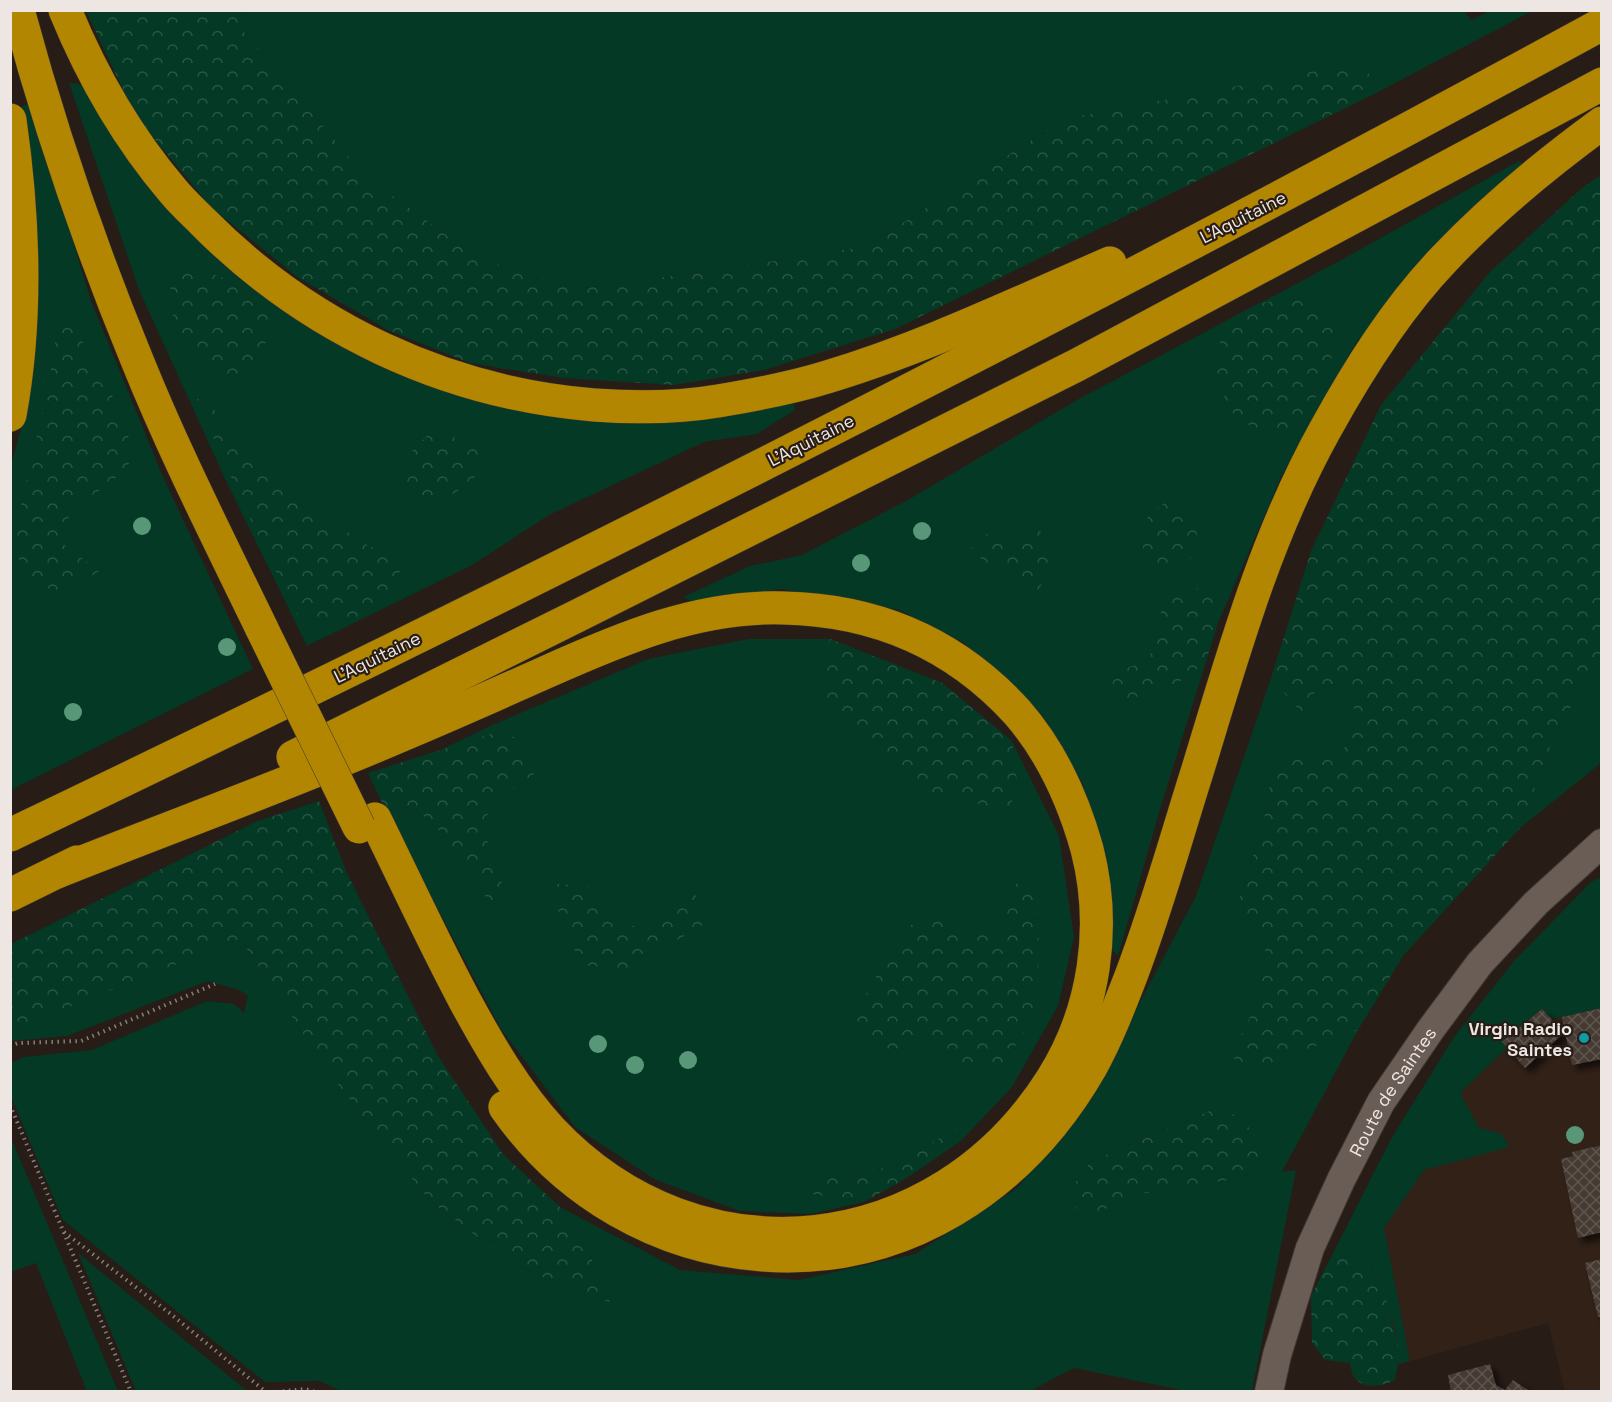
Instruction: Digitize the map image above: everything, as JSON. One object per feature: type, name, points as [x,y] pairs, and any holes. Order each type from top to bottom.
[{"type":"highway","points":[[18,10],[68,178],[136,359],[188,476],[270,626],[367,823],[494,1053],[529,1104],[559,1137],[594,1168],[654,1205],[712,1225],[763,1233],[786,1234],[831,1230],[902,1210],[949,1185],[971,1170],[1008,1137],[1038,1101],[1059,1068],[1079,1028],[1096,954],[1096,910],[1092,869],[1080,824],[1067,790],[1050,757],[1029,726],[980,675],[946,652],[905,631],[860,618],[786,608],[749,609],[696,616],[597,649],[397,737],[57,872]]},
{"type":"highway","points":[[41,10],[85,171],[145,333],[270,626]]},
{"type":"highway","points":[[65,10],[78,43],[103,92],[132,139],[174,193],[258,273],[361,340],[410,362],[465,382],[519,395],[562,402],[662,407],[716,402],[823,379],[898,353],[1354,159]]},
{"type":"highway","name":"L'Aquitaine","points":[[10,835],[231,729],[821,435],[1354,159],[1602,24]]},
{"type":"highway","points":[[10,895],[577,616],[1077,365],[1602,84]]},
{"type":"highway","points":[[10,120],[16,158],[22,256],[22,323],[10,416]]},
{"type":"highway","points":[[367,823],[449,1013],[473,1060],[533,1144],[580,1187],[633,1220],[689,1242],[745,1254],[773,1256],[835,1254],[868,1247],[897,1238],[956,1210],[995,1180],[1052,1125],[1090,1068],[1116,1016],[1145,940],[1236,645],[1287,504],[1324,431],[1360,369],[1405,306],[1443,260],[1558,155],[1602,123]]},
{"type":"street","name":"Route de Saintes","points":[[1269,1392],[1277,1355],[1310,1248],[1341,1180],[1382,1102],[1431,1029],[1480,963],[1536,903],[1602,843]]},
{"type":"path","points":[[10,1046],[18,1043],[81,1041],[215,984]]},
{"type":"path","points":[[10,1105],[131,1392]]},
{"type":"path","points":[[64,1232],[172,1315],[266,1392]]},
{"type":"path","points":[[277,1392],[305,1389],[315,1392]]},
{"type":"shaded area","points":[[1601,917],[1601,1391],[1565,1391],[1548,1323],[1353,1377],[1327,1265],[1454,1070]]},
{"type":"green space","points":[[245,10],[1464,10],[1471,20],[1490,11],[1532,11],[1378,92],[1372,78],[1064,119],[867,246],[577,289],[480,259],[365,176],[238,25]]},
{"type":"green space","points":[[86,11],[245,11],[238,25],[365,176],[480,259],[577,289],[867,246],[1064,119],[1331,68],[1370,74],[1378,92],[895,329],[764,370],[674,385],[564,378],[470,363],[388,330],[296,276],[212,208],[136,117]]},
{"type":"green space","points":[[69,83],[86,85],[247,281],[535,412],[792,395],[795,410],[757,434],[704,442],[549,515],[474,564],[307,646],[227,483],[139,290]]},
{"type":"green space","points":[[31,103],[91,301],[163,477],[253,669],[11,790],[11,465],[30,396],[39,286],[21,107]]},
{"type":"green space","points":[[1519,161],[1525,165],[1423,259],[1356,343],[1282,475],[1218,623],[1158,816],[1118,956],[1109,946],[1109,880],[1082,782],[1042,715],[964,643],[899,610],[781,589],[690,601],[683,597],[750,566],[802,555],[906,501],[1077,400],[1341,260]]},
{"type":"green space","points":[[1601,175],[1601,663],[1591,672],[1554,737],[1520,828],[1403,956],[1358,1030],[1257,1069],[1231,1057],[1258,1000],[1266,945],[1239,899],[1263,825],[1274,757],[1341,755],[1358,719],[1343,682],[1318,688],[1301,712],[1271,678],[1311,551],[1381,405],[1490,272],[1582,188]]},
{"type":"green space","points":[[193,267],[234,282],[274,320],[266,342],[238,379],[197,363],[174,329],[169,270]]},
{"type":"green space","points":[[1282,299],[1318,302],[1333,325],[1331,364],[1312,405],[1291,431],[1258,432],[1229,410],[1215,372],[1224,322],[1257,304]]},
{"type":"green space","points":[[73,324],[112,395],[136,456],[110,484],[81,502],[66,521],[58,540],[99,571],[61,597],[25,572],[12,544],[48,388],[58,325]]},
{"type":"green space","points":[[195,398],[210,402],[240,455],[280,486],[370,547],[406,555],[387,606],[353,621],[297,615]]},
{"type":"green space","points":[[435,428],[480,450],[474,480],[438,504],[399,482],[405,458]]},
{"type":"green space","points":[[1169,499],[1196,521],[1198,554],[1160,575],[1142,546],[1148,516]]},
{"type":"green space","points":[[1040,529],[1051,570],[1035,595],[971,552],[974,539],[987,534],[1019,542]]},
{"type":"green space","points":[[1200,588],[1220,602],[1211,645],[1200,666],[1180,682],[1118,701],[1110,692],[1116,672],[1149,660],[1166,596]]},
{"type":"green space","points":[[748,639],[830,639],[942,683],[1012,741],[1059,836],[1074,937],[1058,1006],[1012,1087],[962,1140],[956,1129],[895,1166],[846,1174],[813,1175],[810,1194],[864,1202],[811,1214],[740,1211],[656,1180],[575,1127],[501,1029],[386,811],[412,806],[443,834],[493,906],[507,898],[481,822],[504,796],[534,774],[497,732],[432,754],[490,726],[648,659]]},
{"type":"green space","points":[[830,639],[942,683],[1012,741],[1018,790],[1007,810],[934,794],[881,756],[830,713],[820,669]]},
{"type":"green space","points":[[1601,663],[1601,763],[1520,828],[1554,737],[1591,672]]},
{"type":"green space","points":[[1271,678],[1301,711],[1318,688],[1343,682],[1358,719],[1341,756],[1274,757],[1263,825],[1239,899],[1266,945],[1258,1000],[1232,1057],[1323,1042],[1358,1030],[1282,1172],[1296,1170],[1252,1391],[1186,1391],[1074,1368],[1028,1392],[344,1392],[320,1381],[265,1382],[63,1220],[10,1095],[11,1063],[24,1057],[92,1050],[207,1001],[234,1004],[244,1013],[248,996],[239,990],[208,981],[67,1036],[11,1041],[11,1028],[240,939],[332,1077],[428,1199],[511,1263],[587,1296],[609,1301],[590,1255],[560,1207],[680,1270],[798,1280],[915,1254],[1017,1188],[1087,1103],[1196,896]],"holes":[[[1212,1110],[1261,1156],[1243,1178],[1133,1195],[1067,1194],[1091,1161]]]},
{"type":"green space","points":[[497,732],[517,738],[534,774],[504,796],[481,822],[507,898],[493,907],[443,834],[412,806],[386,811],[368,773]]},
{"type":"green space","points":[[319,801],[346,871],[438,1056],[503,1154],[560,1207],[590,1255],[610,1302],[587,1296],[511,1263],[428,1199],[332,1077],[240,939],[11,1030],[11,944],[255,822]]},
{"type":"green space","points":[[1601,877],[1601,1008],[1552,1019],[1542,1009],[1502,1041],[1507,1048],[1460,1093],[1479,1128],[1502,1134],[1509,1147],[1424,1170],[1384,1228],[1410,1361],[1398,1364],[1394,1326],[1369,1264],[1327,1265],[1391,1139],[1454,1037],[1514,961],[1591,882]]},
{"type":"green space","points":[[1027,881],[1037,897],[1039,951],[1036,1012],[1004,1064],[968,1070],[938,1039],[878,1053],[853,1027],[863,999],[906,927],[939,913],[976,937],[1003,927],[1013,885]]},
{"type":"green space","points":[[557,884],[590,886],[616,920],[642,929],[692,888],[709,921],[629,969],[581,965],[556,906]]},
{"type":"green space","points":[[1212,1110],[1244,1117],[1261,1156],[1243,1178],[1133,1195],[1088,1218],[1080,1213],[1067,1194],[1091,1161]]},
{"type":"green space","points":[[956,1128],[962,1140],[907,1178],[864,1202],[810,1194],[813,1175],[846,1174],[895,1166]]},
{"type":"green space","points":[[10,1138],[118,1391],[81,1391],[86,1389],[36,1263],[11,1272]]},
{"type":"green space","points":[[78,1253],[247,1391],[136,1391]]},
{"type":"green space","points":[[1344,1256],[1369,1264],[1386,1299],[1400,1353],[1395,1380],[1390,1382],[1373,1386],[1363,1384],[1354,1377],[1350,1363],[1325,1360],[1312,1343],[1311,1296],[1327,1265]]},
{"type":"building","name":"Virgin Radio Saintes","points":[[1602,1008],[1602,1059],[1572,1065],[1562,1017]]},
{"type":"building","points":[[1542,1009],[1564,1033],[1525,1068],[1502,1042]]},
{"type":"building","points":[[1602,1145],[1602,1232],[1578,1238],[1561,1159],[1573,1156],[1572,1152]]},
{"type":"building","points":[[1602,1259],[1602,1317],[1598,1317],[1585,1263]]},
{"type":"building","points":[[1490,1364],[1496,1385],[1505,1390],[1513,1380],[1531,1392],[1451,1392],[1448,1375]]},
{"type":"place","name":"Virgin Radio Saintes","points":[[1584,1038]]}]
